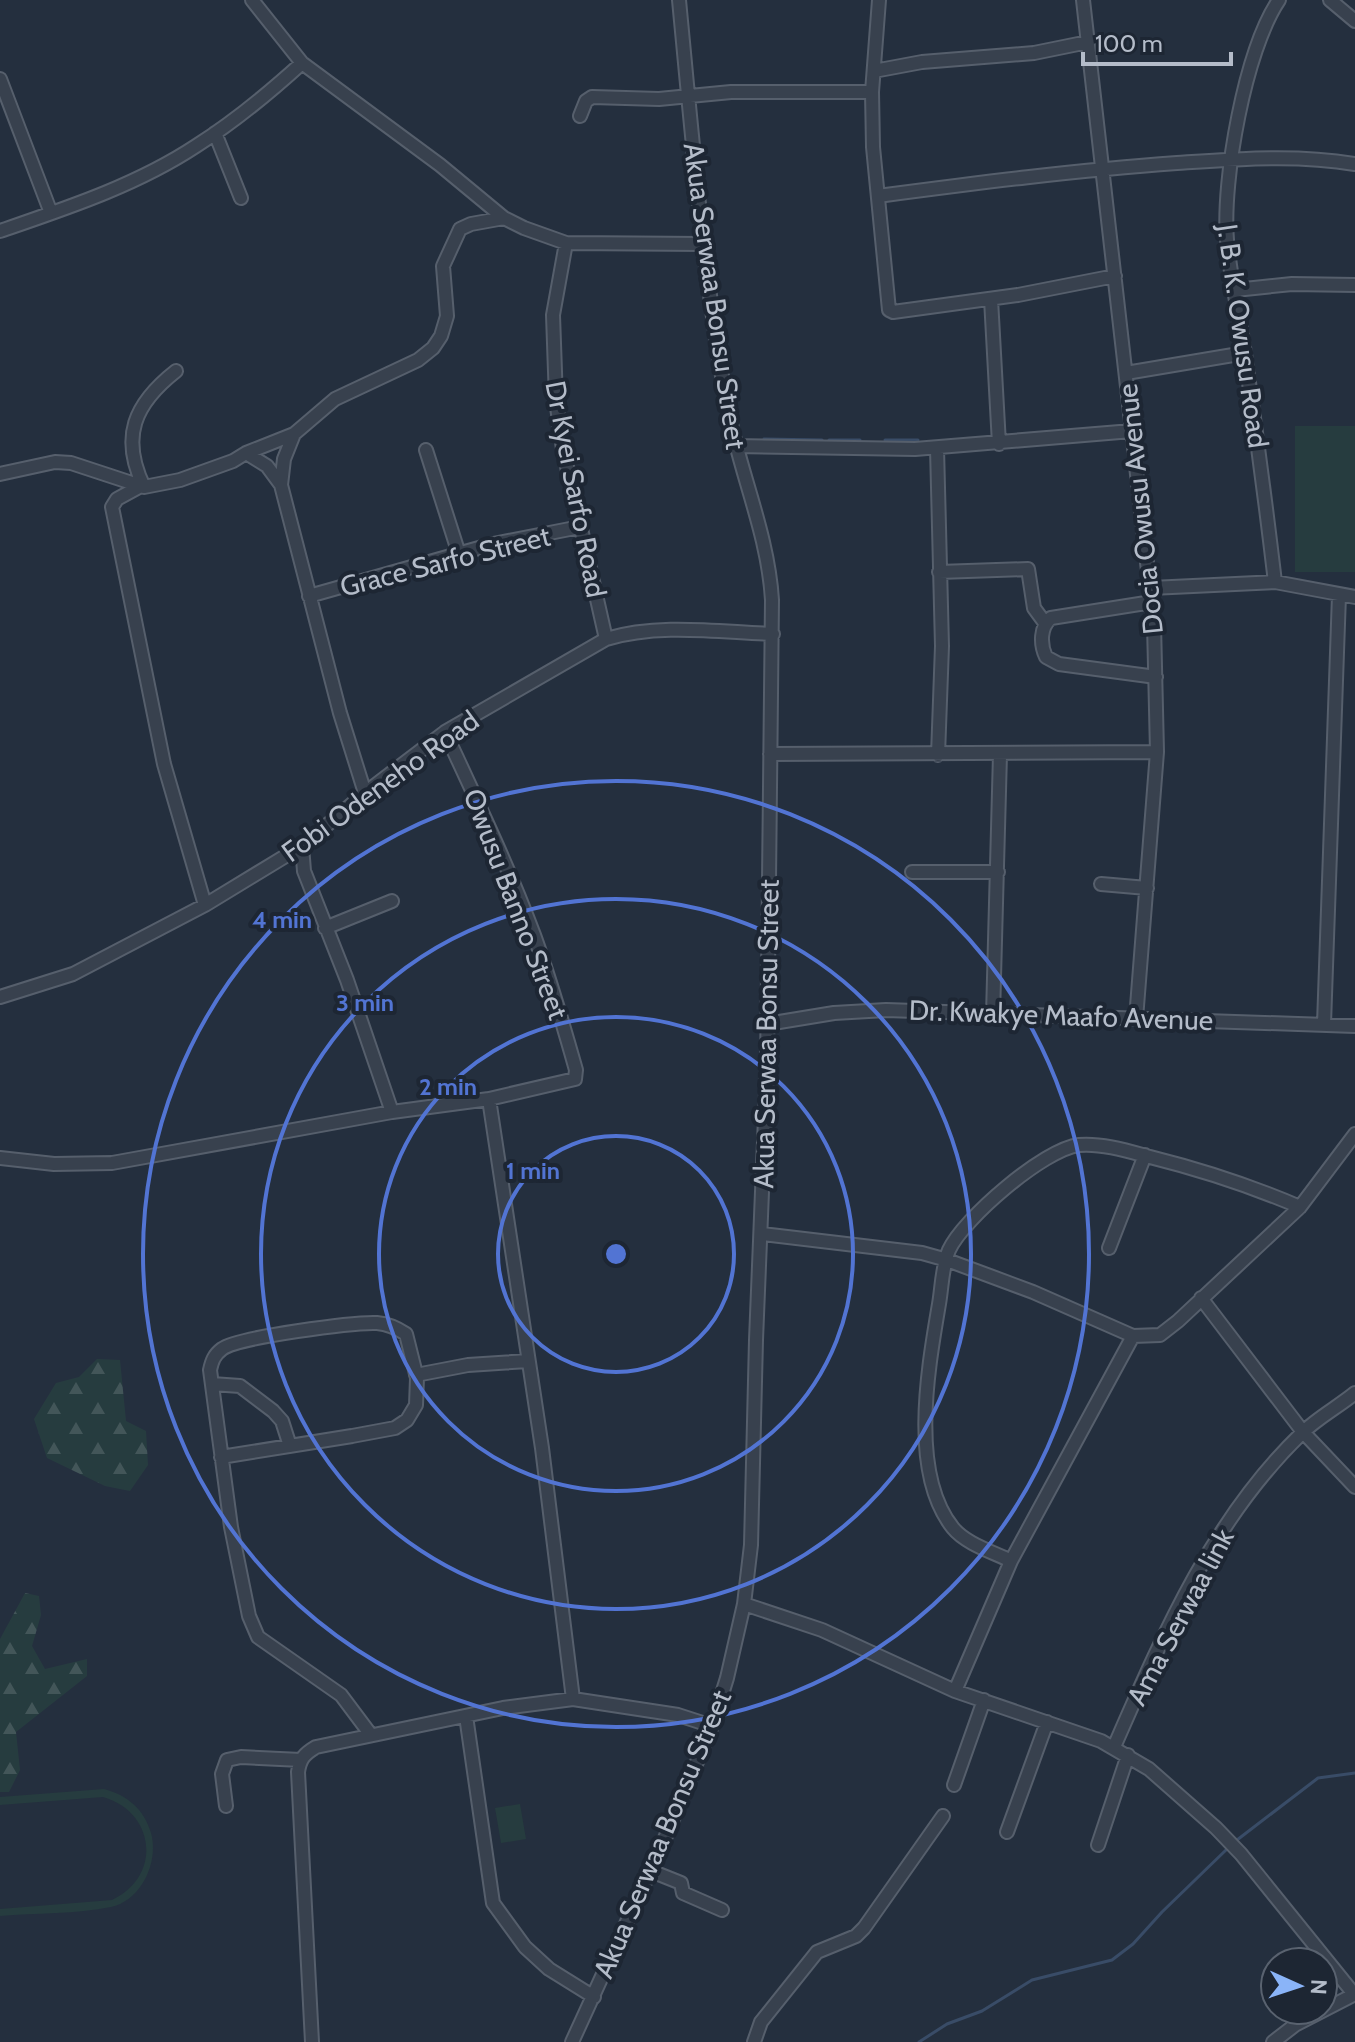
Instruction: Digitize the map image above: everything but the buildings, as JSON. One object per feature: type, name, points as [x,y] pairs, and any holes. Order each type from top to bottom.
[{"type":"street","points":[[252,0],[302,63],[413,144],[504,218],[566,243],[704,244]]},
{"type":"street","name":"Akua Serwaa Bonsu Street","points":[[572,2042],[651,1871],[712,1726],[744,1604],[751,1545],[767,1024],[773,634],[771,584],[763,541],[735,446],[704,244],[679,0]]},
{"type":"street","points":[[879,0],[872,92],[889,310],[893,312],[991,299],[1115,276]]},
{"type":"street","name":"Docia Owusu Avenue","points":[[1083,0],[1151,588],[1156,677],[1157,752],[1136,1019]]},
{"type":"street","name":"J. B. K. Owusu Road","points":[[1275,582],[1226,223],[1231,159],[1256,49],[1279,0]]},
{"type":"street","points":[[1330,0],[1349,11]]},
{"type":"street","points":[[874,71],[922,62],[1023,54],[1088,42]]},
{"type":"street","points":[[0,231],[157,169],[215,133],[302,63]]},
{"type":"street","points":[[0,79],[51,213]]},
{"type":"street","points":[[580,116],[586,101],[592,97],[659,99],[731,92],[872,92]]},
{"type":"street","points":[[215,133],[241,198]]},
{"type":"street","points":[[878,196],[1102,169],[1231,159],[1280,158],[1355,164]]},
{"type":"street","points":[[205,905],[164,764],[112,507],[117,499],[142,487],[180,480],[294,434],[335,399],[418,360],[433,348],[441,336],[447,316],[443,266],[460,229],[504,218]]},
{"type":"street","name":"Dr Kyei Sarfo Road","points":[[566,243],[553,315],[553,372],[563,449],[606,639]]},
{"type":"street","points":[[1235,290],[1292,284],[1355,285]]},
{"type":"street","points":[[991,299],[999,444]]},
{"type":"street","points":[[1126,373],[1245,353]]},
{"type":"street","points":[[142,487],[132,456],[134,423],[141,406],[152,392],[176,371]]},
{"type":"street","points":[[735,446],[937,448],[1132,431]]},
{"type":"street","points":[[294,434],[284,459],[281,485],[340,713],[365,793]]},
{"type":"street","points":[[937,448],[942,646],[938,755]]},
{"type":"street","points":[[426,450],[459,554]]},
{"type":"street","points":[[246,453],[267,466],[281,485]]},
{"type":"street","points":[[0,474],[55,462],[71,463],[142,487]]},
{"type":"street","name":"Grace Sarfo Street","points":[[309,596],[493,544],[580,527]]},
{"type":"street","points":[[939,572],[1025,568],[1029,572],[1035,613],[1045,623],[1043,651],[1051,661],[1156,677]]},
{"type":"street","points":[[1151,588],[1275,582],[1355,597]]},
{"type":"street","points":[[1324,1024],[1339,595]]},
{"type":"street","points":[[1045,623],[1057,616],[1152,602]]},
{"type":"street","name":"Fobi Odeneho Road","points":[[0,997],[73,974],[205,905],[302,846],[445,732],[606,639],[634,632],[658,631],[773,634]]},
{"type":"street","name":"Owusu Banno Street","points":[[445,732],[534,935],[576,1070],[575,1079],[489,1099]]},
{"type":"street","points":[[770,754],[1157,752]]},
{"type":"street","points":[[993,1015],[1000,754]]},
{"type":"street","points":[[302,846],[304,871],[347,980],[392,1112]]},
{"type":"street","points":[[279,860],[304,871]]},
{"type":"street","points":[[912,872],[998,872]]},
{"type":"street","points":[[1101,884],[1147,888]]},
{"type":"street","points":[[325,928],[392,901]]},
{"type":"street","name":"Dr. Kwakye Maafo Avenue","points":[[767,1024],[869,1010],[1355,1026]]},
{"type":"street","points":[[0,1158],[54,1164],[112,1163],[392,1112],[489,1099],[573,1699]]},
{"type":"street","points":[[762,1234],[906,1251],[947,1260],[1033,1292],[1133,1336],[1160,1335],[1300,1207],[1355,1134]]},
{"type":"street","points":[[1011,1561],[954,1529],[934,1491],[927,1449],[933,1340],[947,1260],[958,1236],[1033,1166],[1051,1154],[1080,1145],[1145,1155],[1219,1175],[1300,1207]]},
{"type":"street","points":[[1109,1248],[1145,1155]]},
{"type":"street","points":[[1201,1298],[1303,1432],[1355,1487]]},
{"type":"street","points":[[221,1457],[395,1428],[407,1420],[416,1405],[416,1375],[406,1334],[395,1326],[375,1323],[265,1336],[233,1343],[214,1357],[210,1370],[221,1457],[242,1583],[249,1616],[258,1637],[341,1695],[371,1735]]},
{"type":"street","points":[[955,1691],[1011,1561],[1133,1336]]},
{"type":"street","points":[[416,1375],[468,1365],[528,1361]]},
{"type":"street","points":[[212,1384],[240,1386],[273,1411],[282,1421],[290,1446]]},
{"type":"street","name":"Ama Serwaa link","points":[[1114,1747],[1155,1654],[1207,1553],[1261,1477],[1303,1432],[1355,1393]]},
{"type":"street","points":[[744,1604],[822,1630],[955,1691],[1114,1747],[1168,1784],[1224,1837],[1310,1936],[1354,1994],[1286,2031],[1273,2042]]},
{"type":"street","points":[[312,2042],[298,1772],[301,1760],[316,1747],[531,1703],[573,1699],[678,1715],[712,1726]]},
{"type":"street","points":[[954,1785],[984,1700]]},
{"type":"street","points":[[466,1716],[493,1903],[525,1947],[549,1969],[594,1997]]},
{"type":"street","points":[[1007,1832],[1047,1722]]},
{"type":"street","points":[[1098,1845],[1128,1755]]},
{"type":"street","points":[[226,1806],[222,1774],[227,1760],[241,1757],[301,1760]]},
{"type":"street","points":[[754,2042],[761,2022],[817,1952],[856,1936],[864,1928],[943,1816]]},
{"type":"street","points":[[651,1871],[681,1883],[683,1893],[722,1910]]},
{"type":"green space","points":[[1295,426],[1355,426],[1355,572],[1295,572]]},
{"type":"green space","points":[[97,1359],[120,1360],[126,1421],[146,1431],[148,1465],[130,1491],[105,1486],[47,1458],[34,1419],[56,1383],[79,1377]]},
{"type":"green space","points":[[25,1593],[39,1596],[41,1615],[32,1646],[45,1669],[87,1659],[87,1676],[16,1732],[20,1770],[9,1792],[0,1792],[0,1639]]},
{"type":"green space","points":[[104,1789],[134,1804],[151,1833],[150,1867],[139,1888],[122,1903],[111,1907],[0,1916],[0,1909],[112,1900],[128,1890],[139,1876],[145,1861],[146,1846],[134,1816],[121,1805],[103,1797],[0,1805],[0,1797]]},
{"type":"green space","points":[[520,1804],[526,1839],[501,1843],[495,1808]]},
{"type":"waterway","points":[[764,439],[822,440]]},
{"type":"waterway","points":[[829,440],[860,440]]},
{"type":"waterway","points":[[885,440],[918,440]]},
{"type":"waterway","points":[[1237,1840],[1318,1778],[1355,1773]]},
{"type":"waterway","points":[[919,2042],[947,2024],[982,2011],[1032,1980],[1112,1960],[1133,1944],[1226,1850]]}]
